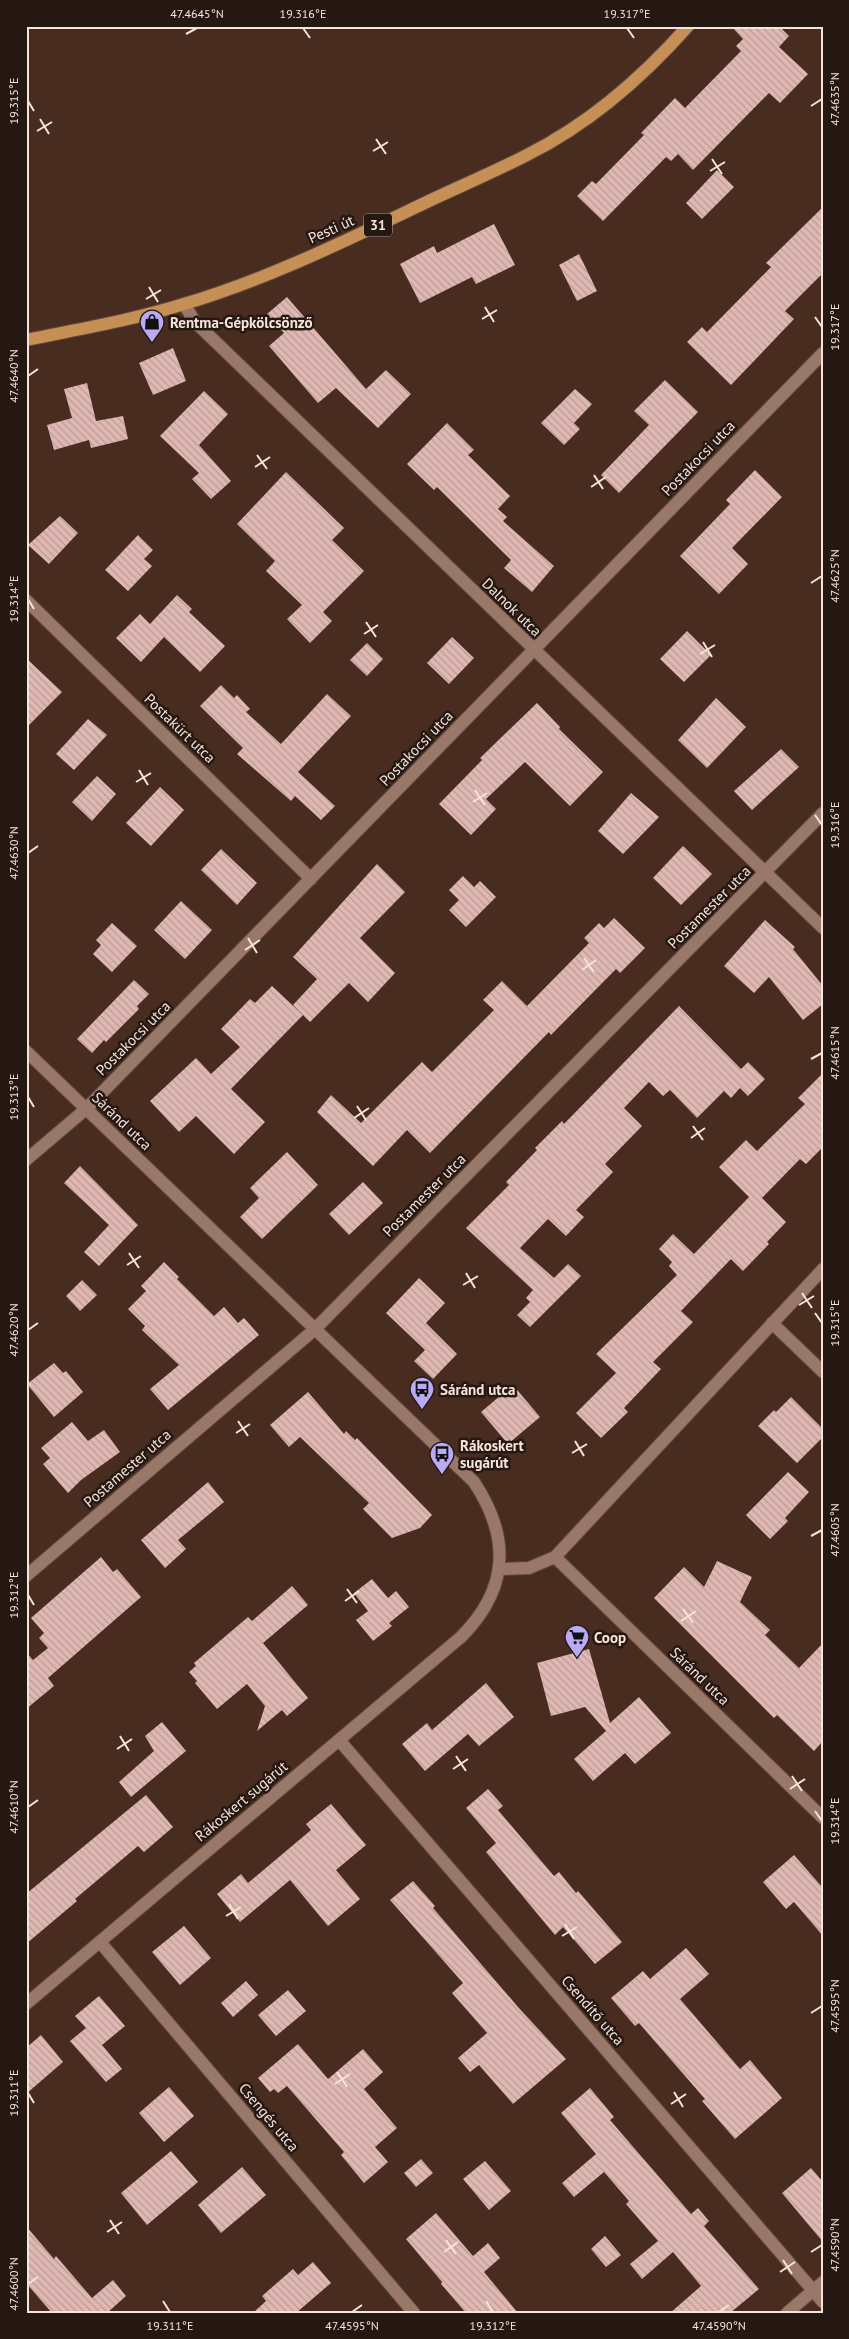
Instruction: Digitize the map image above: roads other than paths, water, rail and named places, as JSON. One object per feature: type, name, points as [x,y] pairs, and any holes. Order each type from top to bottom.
[{"type":"main road","name":"Pesti út","points":[[26,340],[118,321],[184,304],[235,287],[299,260],[528,155],[565,134],[600,109],[659,58],[688,26]]},
{"type":"street","name":"Dalnok utca","points":[[184,304],[195,322],[823,928]]},
{"type":"street","name":"Postakocsi utca","points":[[26,1160],[86,1109],[823,353]]},
{"type":"street","name":"Postakürt utca","points":[[26,600],[311,879]]},
{"type":"street","name":"Postamester utca","points":[[26,1576],[314,1330],[823,813]]},
{"type":"street","name":"Sáránd utca","points":[[26,1051],[474,1482],[487,1502],[496,1522],[500,1546],[499,1569]]},
{"type":"street","points":[[499,1569],[529,1568],[555,1557],[823,1269]]},
{"type":"street","points":[[772,1322],[823,1372]]},
{"type":"street","name":"Sáránd utca","points":[[555,1557],[823,1818]]},
{"type":"street","name":"Rákoskert sugárút","points":[[26,2004],[475,1624],[495,1588],[499,1569]]},
{"type":"street","name":"Csendítő utca","points":[[339,1740],[818,2286],[823,2302]]},
{"type":"street","name":"Csengés utca","points":[[100,1942],[414,2313]]},
{"type":"street","points":[[787,2313],[818,2286]]},
{"type":"place","name":"Rentma-Gépkölcsönző","points":[[152,343]]},
{"type":"place","name":"Sáránd utca","points":[[422,1410]]},
{"type":"place","name":"Rákoskert sugárút","points":[[442,1475]]},
{"type":"place","name":"Coop","points":[[577,1658]]}]
